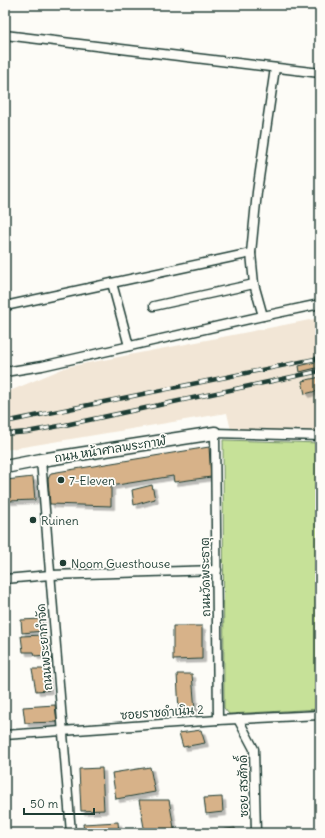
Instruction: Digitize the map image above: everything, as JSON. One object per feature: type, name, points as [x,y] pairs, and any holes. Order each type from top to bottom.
[{"type":"street","points":[[5,35],[320,73]]},
{"type":"street","points":[[263,316],[254,284],[251,253],[257,192],[275,68]]},
{"type":"street","points":[[5,306],[251,253]]},
{"type":"street","points":[[112,283],[129,346]]},
{"type":"street","points":[[154,306],[254,284]]},
{"type":"street","points":[[5,372],[42,366],[320,304]]},
{"type":"street","points":[[214,433],[320,436]]},
{"type":"street","name":"ถนน หน้าศาลพระกาฬ","points":[[5,467],[40,460],[214,433]]},
{"type":"street","name":"ถนนวัดพระธาตุ","points":[[214,433],[218,720]]},
{"type":"street","name":"ถนนพระยากำจัด","points":[[40,460],[71,833]]},
{"type":"street","points":[[5,579],[50,575],[217,570]]},
{"type":"street","name":"ซอยราชดำเนิน 2","points":[[5,735],[218,720],[320,715]]},
{"type":"street","name":"ซอย สรศักดิ์","points":[[238,719],[254,749],[256,833]]},
{"type":"shaded area","points":[[320,318],[320,431],[231,430],[227,413],[5,450],[5,393],[67,367]]},
{"type":"green space","points":[[223,440],[320,443],[320,709],[229,714],[224,708]]},
{"type":"building","points":[[320,361],[320,367],[300,372],[299,366]]},
{"type":"building","points":[[320,377],[320,390],[305,394],[302,381]]},
{"type":"building","points":[[209,447],[211,477],[174,482],[173,476],[111,486],[111,506],[50,504],[48,479],[51,473]]},
{"type":"building","points":[[33,477],[35,500],[8,501],[6,480]]},
{"type":"building","points":[[152,485],[155,499],[134,505],[132,490]]},
{"type":"building","points":[[42,619],[43,631],[22,633],[21,620]]},
{"type":"building","points":[[173,626],[202,626],[202,659],[173,660]]},
{"type":"building","points":[[44,635],[46,655],[35,656],[34,652],[23,652],[21,636]]},
{"type":"building","points":[[32,669],[46,669],[49,690],[36,691]]},
{"type":"building","points":[[177,674],[192,674],[195,711],[179,712]]},
{"type":"building","points":[[55,705],[57,722],[25,723],[23,707]]},
{"type":"building","points":[[201,730],[205,743],[183,747],[179,733]]},
{"type":"building","points":[[150,767],[155,792],[116,799],[112,773]]},
{"type":"building","points":[[102,768],[104,810],[81,811],[79,769]]},
{"type":"building","points":[[222,797],[223,812],[206,814],[204,798]]},
{"type":"building","points":[[139,800],[169,800],[175,833],[145,833]]},
{"type":"building","points":[[118,822],[119,833],[84,833],[83,824]]},
{"type":"building","points":[[235,828],[236,833],[202,832]]},
{"type":"railway","points":[[5,422],[320,358]]},
{"type":"railway","points":[[5,434],[27,432],[65,425],[320,371]]},
{"type":"place","name":"7-Eleven","points":[[61,480]]},
{"type":"place","name":"Ruinen","points":[[33,520]]},
{"type":"place","name":"Noom Guesthouse","points":[[63,563]]}]
